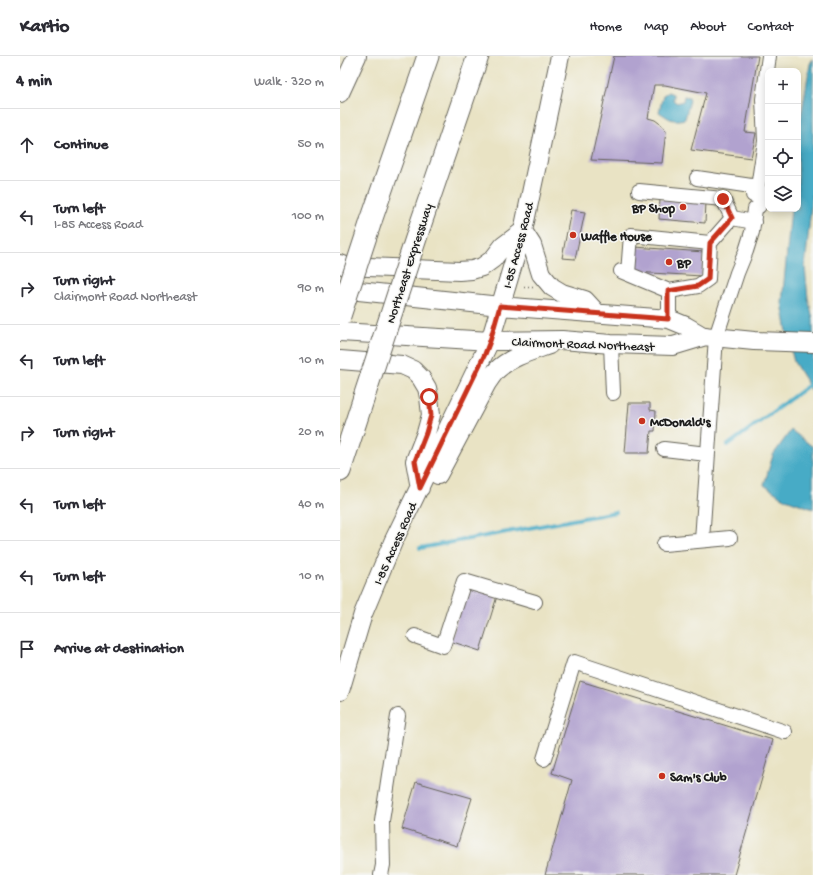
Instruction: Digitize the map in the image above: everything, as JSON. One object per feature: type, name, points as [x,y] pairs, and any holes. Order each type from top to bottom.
[{"type":"highway","points":[[340,316],[428,56]]},
{"type":"highway","name":"Northeast Expressway","points":[[340,471],[420,226],[478,56]]},
{"type":"main road","points":[[340,93],[357,56]]},
{"type":"main road","name":"I-85 Access Road","points":[[340,691],[363,614],[393,542],[490,341],[523,231],[560,56]]},
{"type":"main road","points":[[340,264],[346,266],[459,271],[472,270],[482,267],[494,259],[503,246],[523,231],[532,245],[541,274],[552,287],[562,293],[584,300],[597,313]]},
{"type":"main road","name":"Clairmont Road Northeast","points":[[340,289],[500,306],[668,319],[711,337],[754,341],[813,343]]},
{"type":"main road","name":"Clairmont Road Northeast","points":[[340,332],[490,341],[562,340],[611,344],[673,346],[711,337]]},
{"type":"main road","points":[[340,360],[402,365],[413,370],[421,378],[427,388],[431,415],[415,461],[420,488],[440,474],[481,393],[497,370],[505,363],[522,355],[562,340]]},
{"type":"lane","points":[[702,540],[708,454],[711,337],[746,252],[761,192],[758,187],[765,141],[762,99],[769,56]]},
{"type":"lane","points":[[696,178],[758,187]]},
{"type":"lane","points":[[639,191],[723,199],[732,218]]},
{"type":"lane","points":[[710,243],[631,235],[624,272],[668,291],[698,286],[708,279],[710,243],[732,218],[755,215]]},
{"type":"lane","points":[[668,291],[668,319]]},
{"type":"lane","points":[[611,344],[613,393]]},
{"type":"lane","points":[[664,449],[708,454]]},
{"type":"lane","points":[[664,544],[730,538]]},
{"type":"lane","points":[[415,636],[443,646],[464,581],[535,602]]},
{"type":"lane","points":[[544,759],[574,662],[785,732]]},
{"type":"lane","points":[[381,875],[384,865],[382,821],[398,716]]},
{"type":"path","points":[[530,294],[532,288]]},
{"type":"water","points":[[813,58],[813,188],[805,267],[808,298],[813,319],[813,393],[794,362],[782,303],[791,212],[801,212],[801,116],[810,64]]},
{"type":"water","points":[[668,92],[673,94],[673,100],[677,103],[683,101],[684,96],[689,97],[690,100],[685,119],[671,119],[659,112],[663,95]]},
{"type":"water","points":[[791,430],[813,447],[813,509],[783,498],[764,485],[773,455]]},
{"type":"building","points":[[614,56],[758,56],[745,132],[756,133],[751,158],[691,150],[706,93],[665,85],[654,85],[648,118],[655,120],[663,126],[666,131],[662,163],[591,160]]},
{"type":"building","name":"BP Shop","points":[[660,199],[706,202],[705,223],[659,219]]},
{"type":"building","name":"Waffle House","points":[[571,210],[585,212],[575,259],[562,258]]},
{"type":"building","name":"BP","points":[[635,247],[704,252],[702,276],[634,272]]},
{"type":"building","name":"McDonald's","points":[[629,403],[650,403],[650,410],[656,411],[655,431],[651,431],[649,453],[625,453]]},
{"type":"building","points":[[468,584],[498,593],[480,651],[450,641]]},
{"type":"building","name":"Sam's Club","points":[[580,681],[773,740],[734,875],[545,875],[572,780],[552,773]]},
{"type":"building","points":[[416,782],[472,798],[457,846],[402,829]]},
{"type":"waterway","points":[[728,445],[813,382]]},
{"type":"waterway","points":[[420,548],[616,512]]},
{"type":"place","name":"BP Shop","points":[[683,207]]},
{"type":"place","name":"Waffle House","points":[[573,235]]},
{"type":"place","name":"BP","points":[[669,262]]},
{"type":"place","name":"McDonald's","points":[[642,421]]},
{"type":"place","name":"Sam's Club","points":[[662,776]]},
{"type":"route","points":[[429,397],[431,415],[415,461],[420,488],[485,354],[500,306],[668,319],[668,291],[698,286],[708,279],[710,243],[732,218],[723,199]]}]
